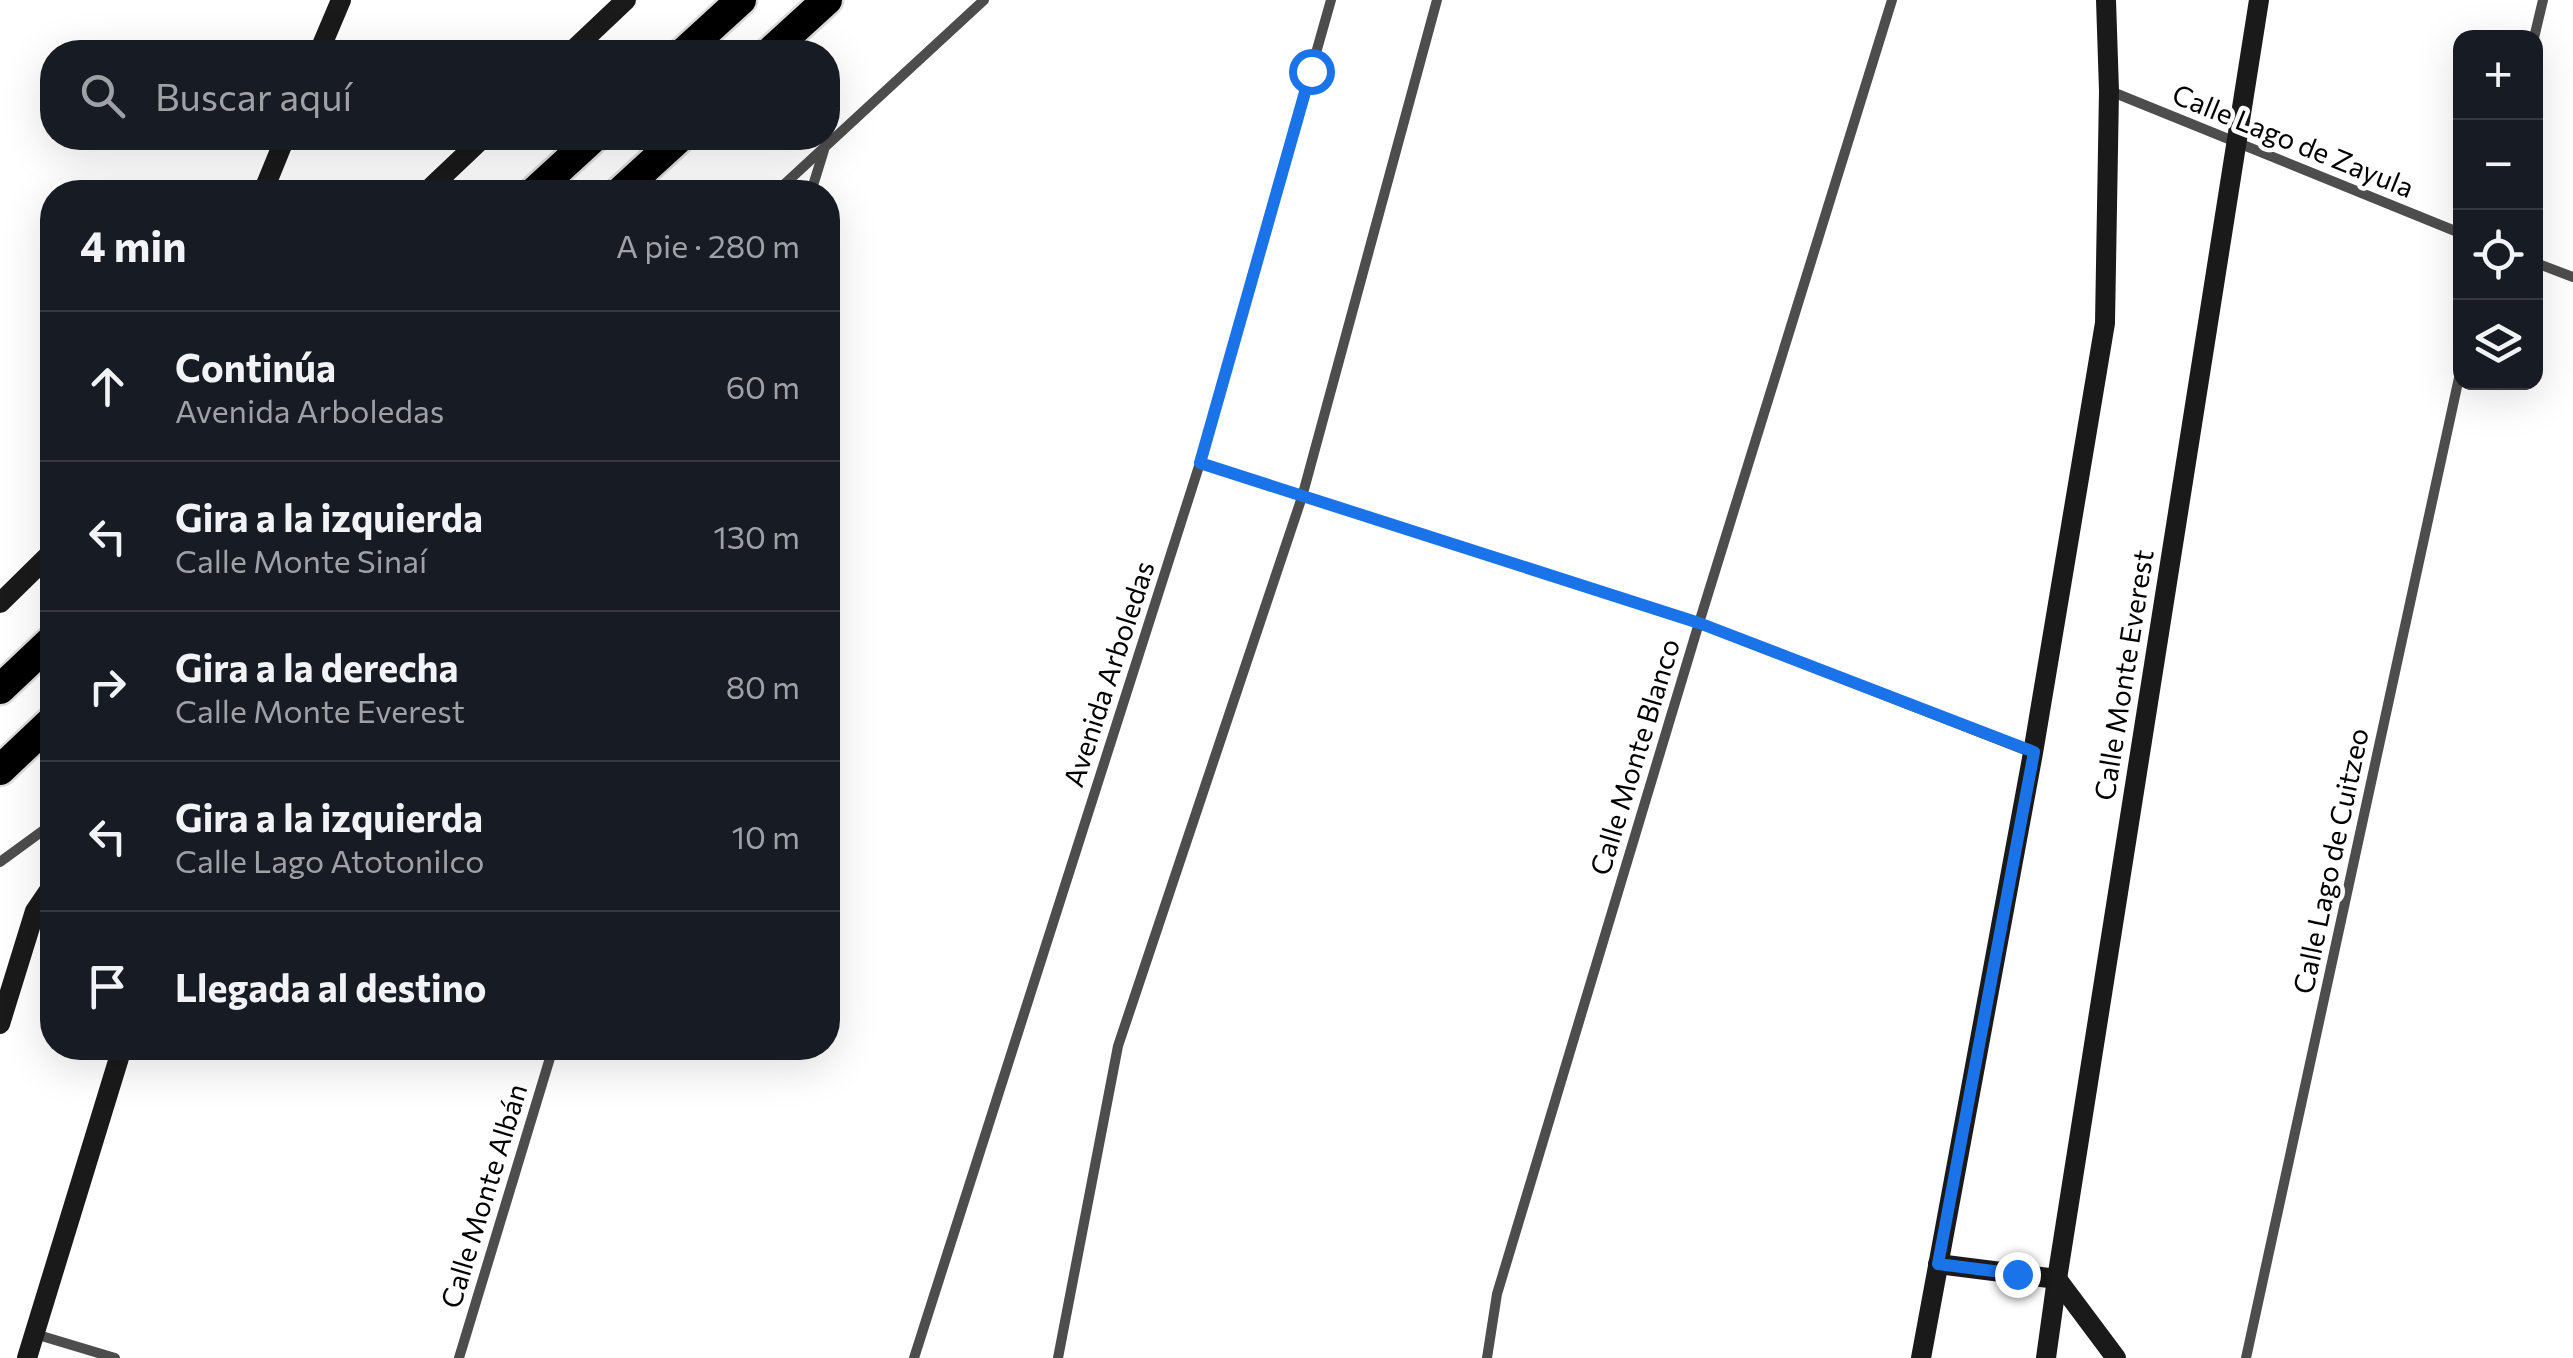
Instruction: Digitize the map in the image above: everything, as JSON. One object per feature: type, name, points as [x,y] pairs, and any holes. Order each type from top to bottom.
[{"type":"highway","points":[[697,40],[741,0]]},
{"type":"highway","points":[[783,40],[826,0]]},
{"type":"highway","points":[[547,180],[580,150]]},
{"type":"highway","points":[[633,180],[666,150]]},
{"type":"highway","points":[[0,689],[40,651]]},
{"type":"highway","points":[[0,770],[40,732]]},
{"type":"main road","points":[[325,40],[341,0]]},
{"type":"main road","points":[[584,40],[626,0]]},
{"type":"main road","points":[[1922,1358],[2034,752],[2105,323],[2109,91],[2106,0]]},
{"type":"main road","name":"Calle Monte Everest","points":[[2046,1358],[2259,0]]},
{"type":"main road","points":[[268,180],[280,150]]},
{"type":"main road","points":[[439,180],[470,150]]},
{"type":"main road","points":[[0,603],[40,564]]},
{"type":"main road","points":[[0,1024],[40,904]]},
{"type":"main road","points":[[28,1358],[118,1060]]},
{"type":"main road","points":[[1938,1264],[2057,1279],[2116,1358]]},
{"type":"street","points":[[840,134],[984,0]]},
{"type":"street","name":"Avenida Arboledas","points":[[914,1358],[1200,463],[1332,0]]},
{"type":"street","points":[[1058,1358],[1118,1046],[1302,496],[1437,0]]},
{"type":"street","name":"Calle Monte Blanco","points":[[1486,1358],[1497,1294],[1892,0]]},
{"type":"street","points":[[2536,30],[2542,0]]},
{"type":"street","name":"Calle Lago de Zayula","points":[[2109,91],[2453,230]]},
{"type":"street","points":[[789,180],[823,150]]},
{"type":"street","points":[[815,180],[824,150]]},
{"type":"street","points":[[2543,266],[2573,278]]},
{"type":"street","name":"Calle Lago de Cuitzeo","points":[[2246,1358],[2456,390]]},
{"type":"street","points":[[1200,463],[1699,623],[2034,752]]},
{"type":"street","points":[[0,862],[40,833]]},
{"type":"street","name":"Calle Monte Albán","points":[[459,1358],[549,1060]]},
{"type":"street","points":[[35,1334],[115,1358]]},
{"type":"route","points":[[1311,71],[1200,463],[1699,623],[2034,752],[1938,1264],[2017,1274]]}]
